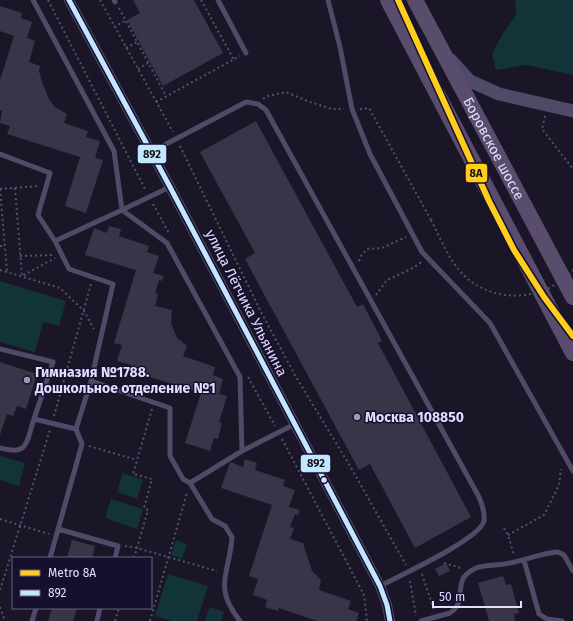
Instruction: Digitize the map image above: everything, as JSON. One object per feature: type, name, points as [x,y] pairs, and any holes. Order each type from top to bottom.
[{"type":"main road","name":"Боровское шоссе","points":[[388,0],[573,353]]},
{"type":"main road","name":"Боровское шоссе","points":[[415,0],[573,297]]},
{"type":"street","name":"улица Лётчика Ульянина","points":[[69,0],[170,187],[293,425],[380,586],[387,605],[390,621]]},
{"type":"street","points":[[442,50],[470,81],[499,94],[573,111]]},
{"type":"lane","points":[[33,0],[114,151],[122,210],[167,243],[240,377],[242,451]]},
{"type":"lane","points":[[218,0],[246,53]]},
{"type":"lane","points":[[328,0],[340,47],[352,109],[370,154],[422,252],[490,323],[573,471]]},
{"type":"lane","points":[[151,152],[246,102],[258,104],[266,110],[276,124],[478,497],[484,510],[484,522],[478,530],[459,545],[380,586]]},
{"type":"lane","points":[[0,154],[50,173],[38,215],[70,269],[113,284],[91,381],[76,429],[82,444],[50,557]]},
{"type":"lane","points":[[54,241],[170,187]]},
{"type":"lane","points":[[0,349],[53,362],[26,445],[21,450],[12,451],[0,448]]},
{"type":"lane","points":[[91,381],[170,408],[170,456],[183,479],[190,482],[212,519],[225,526],[232,537],[224,573],[224,589],[226,597],[240,621]]},
{"type":"lane","points":[[34,419],[76,429]]},
{"type":"lane","points":[[190,482],[242,451],[293,425]]},
{"type":"lane","points":[[58,529],[118,546],[115,557]]},
{"type":"lane","points":[[420,621],[450,613],[457,607],[461,598],[462,582],[470,571],[492,564],[505,564],[560,552],[573,571]]},
{"type":"lane","points":[[524,560],[540,614],[547,619],[562,621]]},
{"type":"lane","points":[[32,621],[36,609]]},
{"type":"lane","points":[[97,621],[100,609]]},
{"type":"path","points":[[100,0],[177,139],[261,312],[296,377],[404,558],[408,571],[417,621]]},
{"type":"path","points":[[201,0],[234,60]]},
{"type":"path","points":[[115,1],[166,96]]},
{"type":"path","points":[[114,27],[125,21]]},
{"type":"path","points":[[126,48],[137,42]]},
{"type":"path","points":[[156,102],[246,53]]},
{"type":"path","points":[[138,69],[148,63]]},
{"type":"path","points":[[258,104],[268,96],[286,92],[332,109],[369,108],[452,261],[473,282],[496,294],[514,296],[537,293],[555,286],[573,270]]},
{"type":"path","points":[[546,115],[542,129],[573,169]]},
{"type":"path","points":[[7,272],[0,189],[47,185]]},
{"type":"path","points":[[16,188],[22,276]]},
{"type":"path","points":[[357,274],[360,256],[367,249],[382,248],[401,240],[412,233]]},
{"type":"path","points":[[0,246],[5,246]]},
{"type":"path","points":[[20,256],[62,254]]},
{"type":"path","points":[[22,276],[62,254]]},
{"type":"path","points":[[372,300],[387,280],[413,268],[427,257]]},
{"type":"path","points":[[0,270],[60,288],[84,311],[100,341]]},
{"type":"path","points":[[0,590],[52,424],[93,277]]},
{"type":"path","points":[[134,557],[148,510],[144,508],[152,480],[133,474],[154,402]]},
{"type":"path","points":[[82,444],[137,460]]},
{"type":"path","points":[[508,534],[544,515],[558,485],[564,455]]},
{"type":"path","points":[[150,621],[190,482]]},
{"type":"path","points":[[0,519],[56,536]]},
{"type":"path","points":[[504,528],[508,534],[516,562]]},
{"type":"path","points":[[118,546],[137,548],[224,573]]},
{"type":"path","points":[[432,559],[470,571]]},
{"type":"path","points":[[419,565],[436,617]]},
{"type":"path","points":[[364,595],[367,621]]},
{"type":"path","points":[[0,606],[5,621]]},
{"type":"path","points":[[115,621],[119,609]]},
{"type":"green space","points":[[515,0],[573,0],[573,75],[526,65],[496,70],[492,54],[503,33],[516,15]]},
{"type":"green space","points":[[0,281],[66,301],[59,326],[43,322],[35,352],[0,342]]},
{"type":"green space","points":[[0,456],[25,463],[19,486],[0,480]]},
{"type":"green space","points":[[123,473],[143,480],[137,499],[117,492]]},
{"type":"green space","points":[[111,499],[143,509],[137,529],[105,518]]},
{"type":"green space","points":[[176,540],[187,544],[182,559],[171,555]]},
{"type":"green space","points":[[168,574],[208,586],[197,621],[172,621],[155,616]]},
{"type":"green space","points":[[209,607],[224,612],[221,621],[205,621]]},
{"type":"building","points":[[133,0],[194,0],[223,53],[163,86],[127,20],[140,13]]},
{"type":"building","points":[[0,6],[22,13],[21,18],[32,22],[27,38],[35,41],[29,62],[40,66],[39,71],[42,82],[49,99],[55,107],[67,114],[64,123],[88,131],[86,137],[100,141],[95,158],[103,160],[86,213],[65,206],[80,157],[7,134],[10,126],[0,123],[2,111],[0,110],[0,80],[14,36],[0,31]]},
{"type":"building","points":[[256,121],[357,307],[363,304],[382,341],[378,343],[471,517],[415,548],[370,464],[359,470],[245,259],[255,253],[200,152]]},
{"type":"building","points":[[109,226],[121,229],[119,236],[149,246],[147,252],[159,256],[153,273],[164,276],[162,281],[159,280],[155,293],[158,294],[155,306],[172,310],[171,323],[177,338],[187,346],[183,356],[215,367],[213,375],[223,379],[219,394],[227,396],[219,422],[222,423],[218,439],[214,438],[210,451],[185,443],[201,393],[143,375],[142,377],[129,373],[131,365],[117,361],[122,345],[114,343],[136,270],[85,255],[94,228],[107,233]]},
{"type":"building","points":[[0,362],[37,374],[26,409],[17,406],[13,416],[7,414],[0,435]]},
{"type":"building","points":[[245,459],[257,463],[255,470],[285,480],[283,486],[295,490],[289,507],[300,510],[298,515],[295,514],[290,527],[294,528],[290,539],[303,543],[312,571],[321,580],[319,590],[351,601],[348,609],[359,613],[356,621],[317,621],[279,608],[278,611],[265,607],[267,600],[253,595],[258,579],[249,576],[272,505],[221,488],[230,462],[243,467]]},
{"type":"building","points":[[72,540],[95,546],[92,557],[67,557]]},
{"type":"building","points":[[446,563],[450,571],[439,576],[435,569]]},
{"type":"building","points":[[503,576],[506,585],[511,584],[519,613],[514,614],[515,621],[489,621],[478,583]]},
{"type":"building","points":[[52,609],[77,609],[73,621],[48,621]]},
{"type":"metro line","name":"8А","points":[[398,0],[489,201],[514,250],[544,297],[573,336]]},
{"type":"transit line","name":"892","points":[[69,0],[170,187],[380,586],[387,605],[390,621]]},
{"type":"place","name":"Гимназия №1788. Дошкольное отделение №1","points":[[27,380]]},
{"type":"place","name":"Москва 108850","points":[[357,417]]}]
